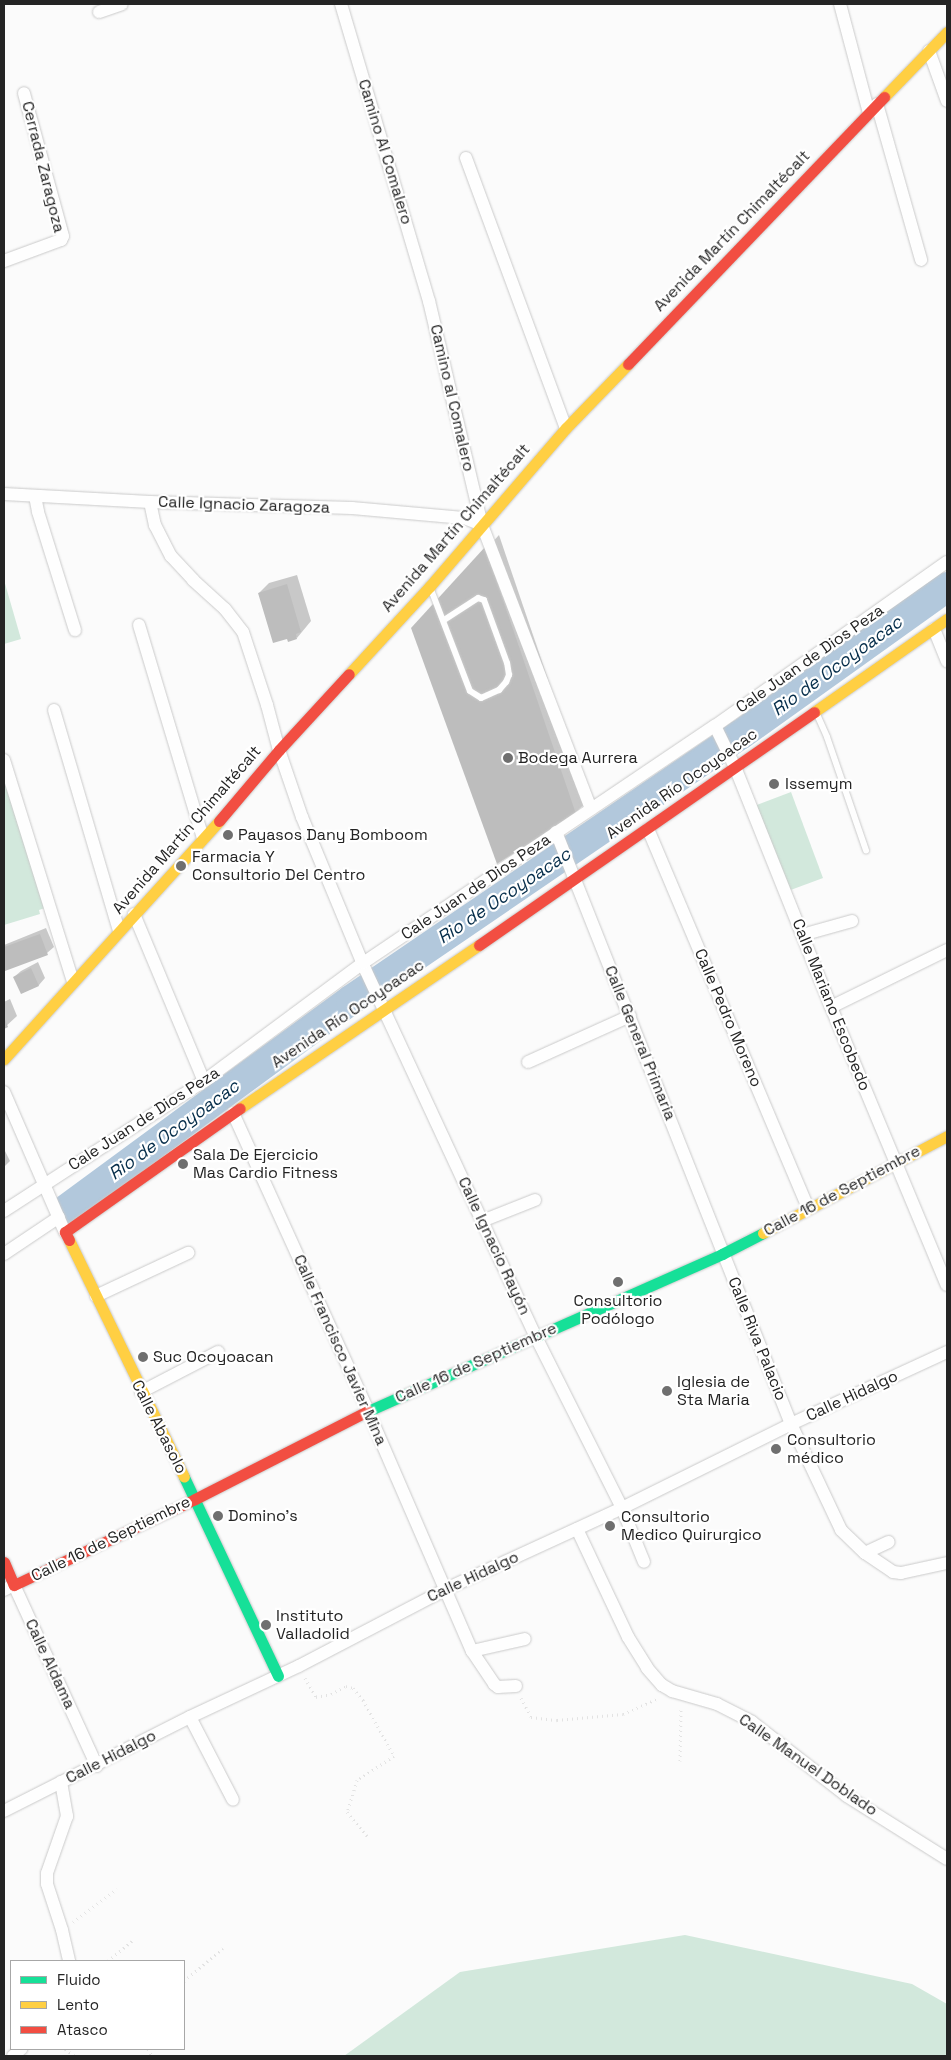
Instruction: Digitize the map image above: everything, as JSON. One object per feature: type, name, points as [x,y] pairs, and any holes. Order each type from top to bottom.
[{"type":"main road","name":"Avenida Martín Chimaltécalt","points":[[4,1059],[203,839],[279,750],[430,586],[566,428],[947,32]]},
{"type":"main road","name":"Avenida Río Ocoyoacac","points":[[65,1232],[571,873],[648,829],[733,763],[815,711],[947,619]]},
{"type":"main road","name":"Calle 16 de Septiembre","points":[[9,1588],[195,1499],[368,1411],[722,1254],[947,1136]]},
{"type":"main road","name":"Calle Abasolo","points":[[65,1232],[141,1392],[195,1499],[278,1676]]},
{"type":"main road","name":"Calle Aldama","points":[[4,1562],[9,1588]]},
{"type":"street","points":[[100,12],[122,4]]},
{"type":"street","name":"Camino Al Comalero","points":[[341,4],[428,301]]},
{"type":"street","points":[[840,4],[921,260]]},
{"type":"street","points":[[929,51],[947,101]]},
{"type":"street","name":"Cerrada Zaragoza","points":[[4,261],[61,240],[63,236],[24,92]]},
{"type":"street","points":[[466,158],[566,428]]},
{"type":"street","name":"Camino al Comalero","points":[[428,301],[482,525],[592,809]]},
{"type":"street","name":"Calle Ignacio Zaragoza","points":[[4,494],[150,502],[352,508],[464,518],[482,525]]},
{"type":"street","points":[[35,496],[38,512],[75,630]]},
{"type":"street","points":[[150,502],[155,525],[171,556],[193,580],[225,609],[243,632],[267,704],[279,750],[302,817],[364,966]]},
{"type":"street","name":"Cale Juan de Dios Peza","points":[[4,1211],[204,1081],[364,966],[557,835],[592,809],[716,729],[947,562]]},
{"type":"street","points":[[139,625],[203,839]]},
{"type":"street","points":[[934,629],[947,662]]},
{"type":"street","points":[[54,710],[119,931]]},
{"type":"street","name":"Calle Mariano Escobedo","points":[[716,729],[733,763],[831,1007],[947,1285]]},
{"type":"street","points":[[4,760],[73,982]]},
{"type":"street","name":"Calle Pedro Moreno","points":[[648,829],[808,1208]]},
{"type":"street","name":"Calle General Primaria","points":[[557,835],[630,1016],[722,1254]]},
{"type":"street","points":[[134,914],[204,1081]]},
{"type":"street","points":[[802,935],[852,921]]},
{"type":"street","points":[[831,1007],[947,950]]},
{"type":"street","name":"Calle Ignacio Rayón","points":[[364,966],[536,1337],[622,1508],[644,1562]]},
{"type":"street","points":[[528,1062],[630,1016]]},
{"type":"street","points":[[4,1092],[65,1232]]},
{"type":"street","name":"Calle Francisco Javier Mina","points":[[233,1113],[368,1411],[472,1652],[494,1684],[498,1687],[516,1686]]},
{"type":"street","points":[[482,1221],[536,1200]]},
{"type":"street","points":[[4,1254],[58,1216]]},
{"type":"street","points":[[96,1296],[188,1252]]},
{"type":"street","name":"Calle Riva Palacio","points":[[722,1254],[791,1424],[841,1530],[865,1554],[896,1573],[947,1563]]},
{"type":"street","points":[[141,1392],[218,1352]]},
{"type":"street","name":"Calle Hidalgo","points":[[4,1811],[97,1766],[190,1717],[299,1666],[446,1589],[622,1508],[791,1424],[947,1352]]},
{"type":"street","name":"Calle Manuel Doblado","points":[[576,1528],[628,1637],[647,1668],[662,1685],[676,1692],[717,1704],[752,1722],[847,1796],[947,1859]]},
{"type":"street","points":[[865,1554],[889,1542]]},
{"type":"street","name":"Calle Aldama","points":[[9,1588],[97,1766]]},
{"type":"street","points":[[472,1652],[525,1639]]},
{"type":"street","points":[[190,1717],[233,1800]]},
{"type":"street","points":[[61,1782],[67,1816],[47,1873],[47,1884],[62,1930],[69,1960]]},
{"type":"lane","points":[[430,586],[470,691],[481,698],[499,690],[509,675],[492,616],[484,600],[478,598],[444,620]]},
{"type":"lane","points":[[815,711],[827,736],[866,850]]},
{"type":"path","points":[[299,1666],[316,1697],[331,1694],[346,1686],[353,1688],[363,1700],[394,1756],[357,1780],[347,1812],[368,1837]]},
{"type":"path","points":[[516,1686],[531,1717],[547,1720],[623,1714],[676,1692],[680,1761]]},
{"type":"path","points":[[62,1930],[117,1889]]},
{"type":"path","points":[[109,1960],[133,1940]]},
{"type":"path","points":[[185,1980],[223,1948]]},
{"type":"green space","points":[[4,580],[21,639],[4,644]]},
{"type":"green space","points":[[4,781],[45,908],[39,910],[40,914],[4,925]]},
{"type":"green space","points":[[791,792],[823,878],[788,891],[754,806]]},
{"type":"green space","points":[[685,1935],[912,1984],[947,2004],[947,2056],[344,2056],[460,1972]]},
{"type":"building","name":"Bodega Aurrera","points":[[485,547],[576,814],[497,864],[411,628]]},
{"type":"building","points":[[287,584],[301,632],[296,634],[297,639],[288,642],[287,639],[273,643],[258,593]]},
{"type":"building","points":[[40,934],[48,955],[5,971],[4,947]]},
{"type":"building","points":[[31,968],[39,986],[21,994],[13,977]]},
{"type":"building","points":[[4,1017],[8,1027],[4,1029]]},
{"type":"waterway","name":"Rio de Ocoyoacac","points":[[65,1210],[351,1000],[740,735],[947,587]]},
{"type":"traffic: fast","points":[[368,1411],[722,1254],[763,1233]]},
{"type":"traffic: fast","points":[[184,1477],[278,1676]]},
{"type":"traffic: slow","points":[[884,97],[947,32]]},
{"type":"traffic: slow","points":[[349,674],[430,586],[566,428],[628,364]]},
{"type":"traffic: slow","points":[[814,712],[947,619]]},
{"type":"traffic: slow","points":[[4,1059],[219,821]]},
{"type":"traffic: slow","points":[[240,1108],[479,945]]},
{"type":"traffic: slow","points":[[763,1233],[947,1136]]},
{"type":"traffic: slow","points":[[69,1240],[184,1477]]},
{"type":"traffic: jam","points":[[628,364],[884,97]]},
{"type":"traffic: jam","points":[[219,821],[279,750],[349,674]]},
{"type":"traffic: jam","points":[[479,945],[814,712]]},
{"type":"traffic: jam","points":[[69,1240],[65,1232],[240,1108]]},
{"type":"traffic: jam","points":[[4,1562],[14,1585],[195,1499],[368,1411]]},
{"type":"place","name":"Bodega Aurrera","points":[[508,758]]},
{"type":"place","name":"Issemym","points":[[774,784]]},
{"type":"place","name":"Payasos Dany Bomboom","points":[[228,835]]},
{"type":"place","name":"Farmacia Y Consultorio Del Centro","points":[[181,866]]},
{"type":"place","name":"Sala De Ejercicio Mas Cardio Fitness","points":[[183,1164]]},
{"type":"place","name":"Consultorio Podólogo","points":[[618,1282]]},
{"type":"place","name":"Suc Ocoyoacan","points":[[143,1357]]},
{"type":"place","name":"Iglesia de Sta Maria","points":[[667,1391]]},
{"type":"place","name":"Consultorio médico","points":[[776,1449]]},
{"type":"place","name":"Domino's","points":[[218,1516]]},
{"type":"place","name":"Consultorio Medico Quirurgico","points":[[610,1526]]},
{"type":"place","name":"Instituto Valladolid","points":[[266,1625]]}]
